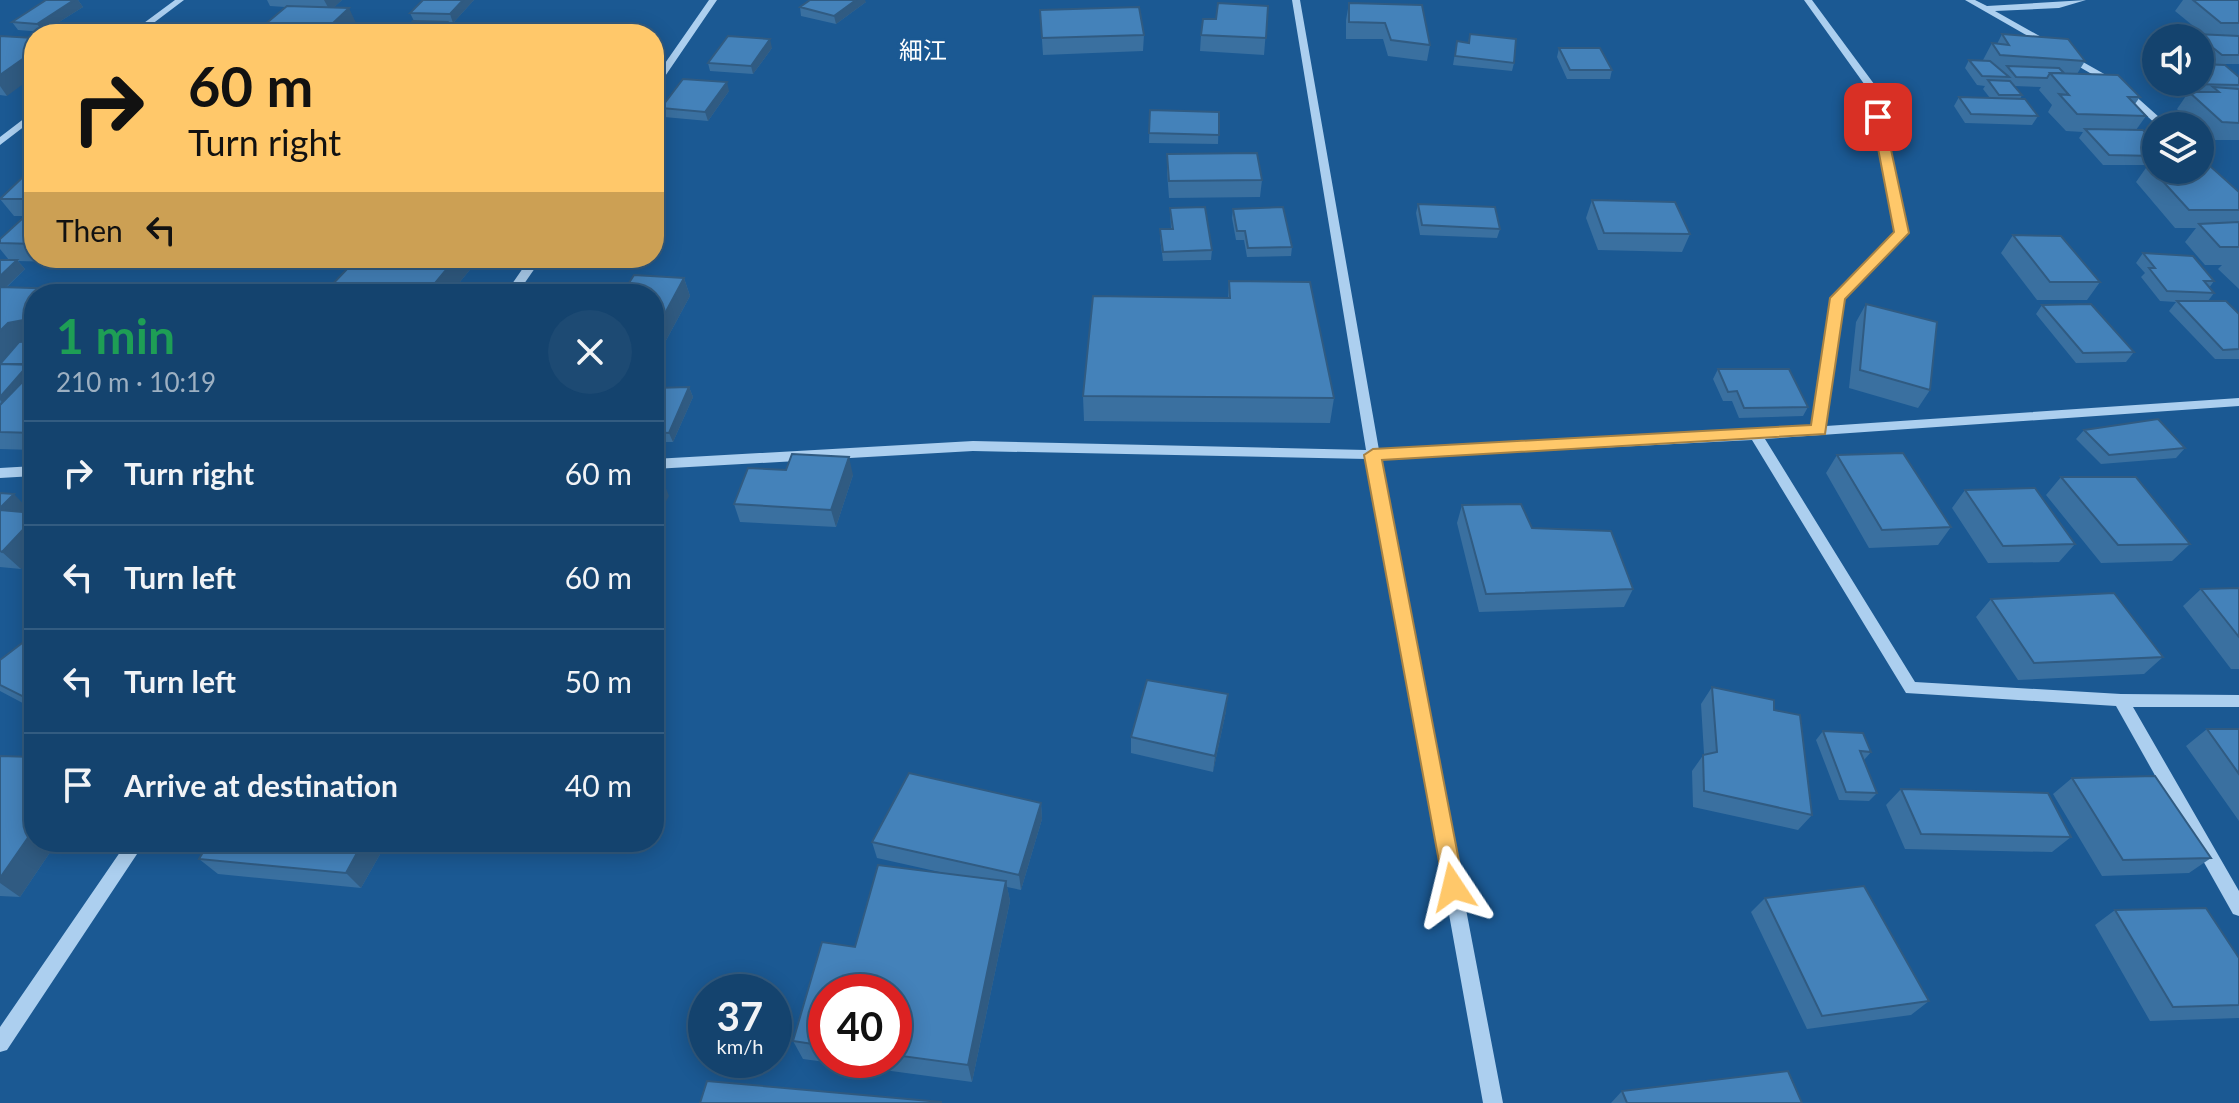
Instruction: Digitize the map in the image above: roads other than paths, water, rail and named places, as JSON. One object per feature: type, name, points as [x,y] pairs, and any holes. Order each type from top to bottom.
[{"type":"street","points":[[147,24],[180,0]]},
{"type":"street","points":[[664,71],[713,0]]},
{"type":"street","points":[[1296,0],[1373,455],[1493,1103]]},
{"type":"street","points":[[1808,0],[1872,88],[1902,233],[1838,298],[1819,430]]},
{"type":"street","points":[[1969,0],[2119,86],[2148,112]]},
{"type":"street","points":[[1987,9],[2059,5],[2082,0]]},
{"type":"street","points":[[0,142],[24,122]]},
{"type":"street","points":[[664,463],[973,446],[1373,455],[1756,435],[2239,402]]},
{"type":"street","points":[[1756,435],[1911,688],[2121,700],[2239,701]]},
{"type":"street","points":[[0,473],[24,472]]},
{"type":"street","points":[[2121,700],[2239,908]]},
{"type":"street","points":[[0,1043],[130,852]]},
{"type":"district","name":"細江","points":[[923,51]]}]
